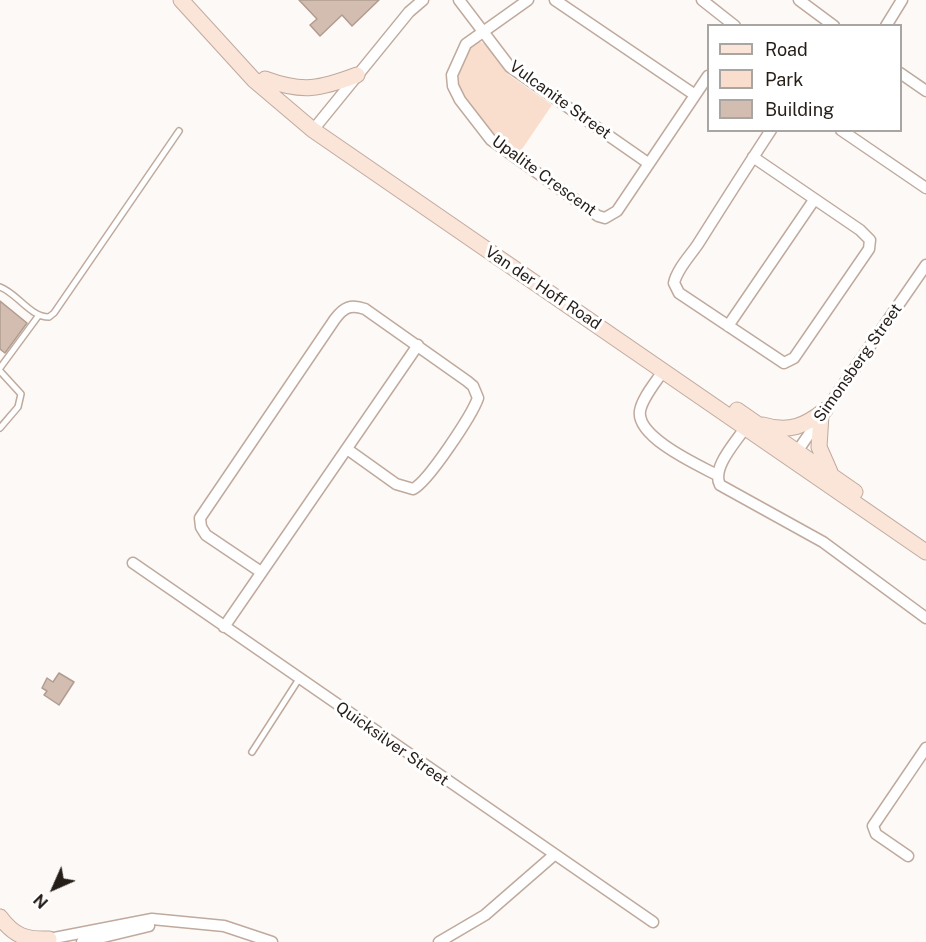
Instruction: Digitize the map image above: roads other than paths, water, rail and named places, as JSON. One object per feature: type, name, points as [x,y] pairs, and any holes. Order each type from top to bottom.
[{"type":"main road","name":"Van der Hoff Road","points":[[181,0],[254,81],[663,370],[750,425]]},
{"type":"main road","name":"Van der Hoff Road","points":[[190,0],[265,79],[316,127],[605,323],[926,552]]},
{"type":"main road","points":[[265,79],[288,87],[310,89],[331,86],[357,75]]},
{"type":"main road","points":[[750,425],[791,429],[811,422],[823,412]]},
{"type":"main road","points":[[823,412],[819,447],[822,459],[833,476]]},
{"type":"main road","name":"Van der Hoff Road","points":[[794,456],[833,476],[926,542]]},
{"type":"main road","points":[[0,917],[13,932],[24,938],[43,940]]},
{"type":"main road","points":[[0,922],[5,942]]},
{"type":"street","points":[[316,127],[357,75],[423,0]]},
{"type":"street","name":"Vulcanite Street","points":[[459,0],[518,73],[648,163]]},
{"type":"street","name":"Upalite Crescent","points":[[528,0],[483,30],[463,47],[452,80],[460,100],[499,147],[602,217],[611,216],[617,211],[707,77]]},
{"type":"street","points":[[555,0],[695,95]]},
{"type":"street","points":[[702,0],[732,24]]},
{"type":"street","points":[[799,0],[831,24]]},
{"type":"street","points":[[813,10],[819,0]]},
{"type":"street","points":[[887,24],[902,0]]},
{"type":"street","points":[[902,74],[926,91]]},
{"type":"street","points":[[753,157],[870,240],[869,249],[790,362],[778,361],[679,293],[674,283],[753,157],[770,132]]},
{"type":"street","points":[[844,132],[926,188]]},
{"type":"street","points":[[728,326],[814,200]]},
{"type":"street","name":"Simonsberg Street","points":[[794,456],[926,265]]},
{"type":"street","points":[[261,572],[206,535],[201,527],[200,518],[328,328],[341,311],[356,306],[365,309],[418,345],[473,386],[478,398],[469,416],[429,474],[413,489],[396,484],[347,449]]},
{"type":"street","points":[[224,627],[418,345]]},
{"type":"street","points":[[663,370],[640,409],[642,424],[664,445],[717,475]]},
{"type":"street","points":[[750,425],[717,475],[718,482],[724,489],[789,521],[823,542],[926,618]]},
{"type":"street","name":"Quicksilver Street","points":[[133,563],[299,680],[653,922]]},
{"type":"street","points":[[908,856],[876,834],[873,826],[926,748]]},
{"type":"street","points":[[439,942],[485,915],[554,855]]},
{"type":"street","points":[[43,940],[152,919],[205,922],[254,939],[273,942]]},
{"type":"street","points":[[82,942],[172,920]]},
{"type":"lane","points":[[0,287],[12,292],[39,315],[49,317],[54,313],[179,131]]},
{"type":"lane","points":[[0,428],[18,407],[21,394],[0,369],[39,315]]},
{"type":"lane","points":[[252,752],[299,680]]}]
